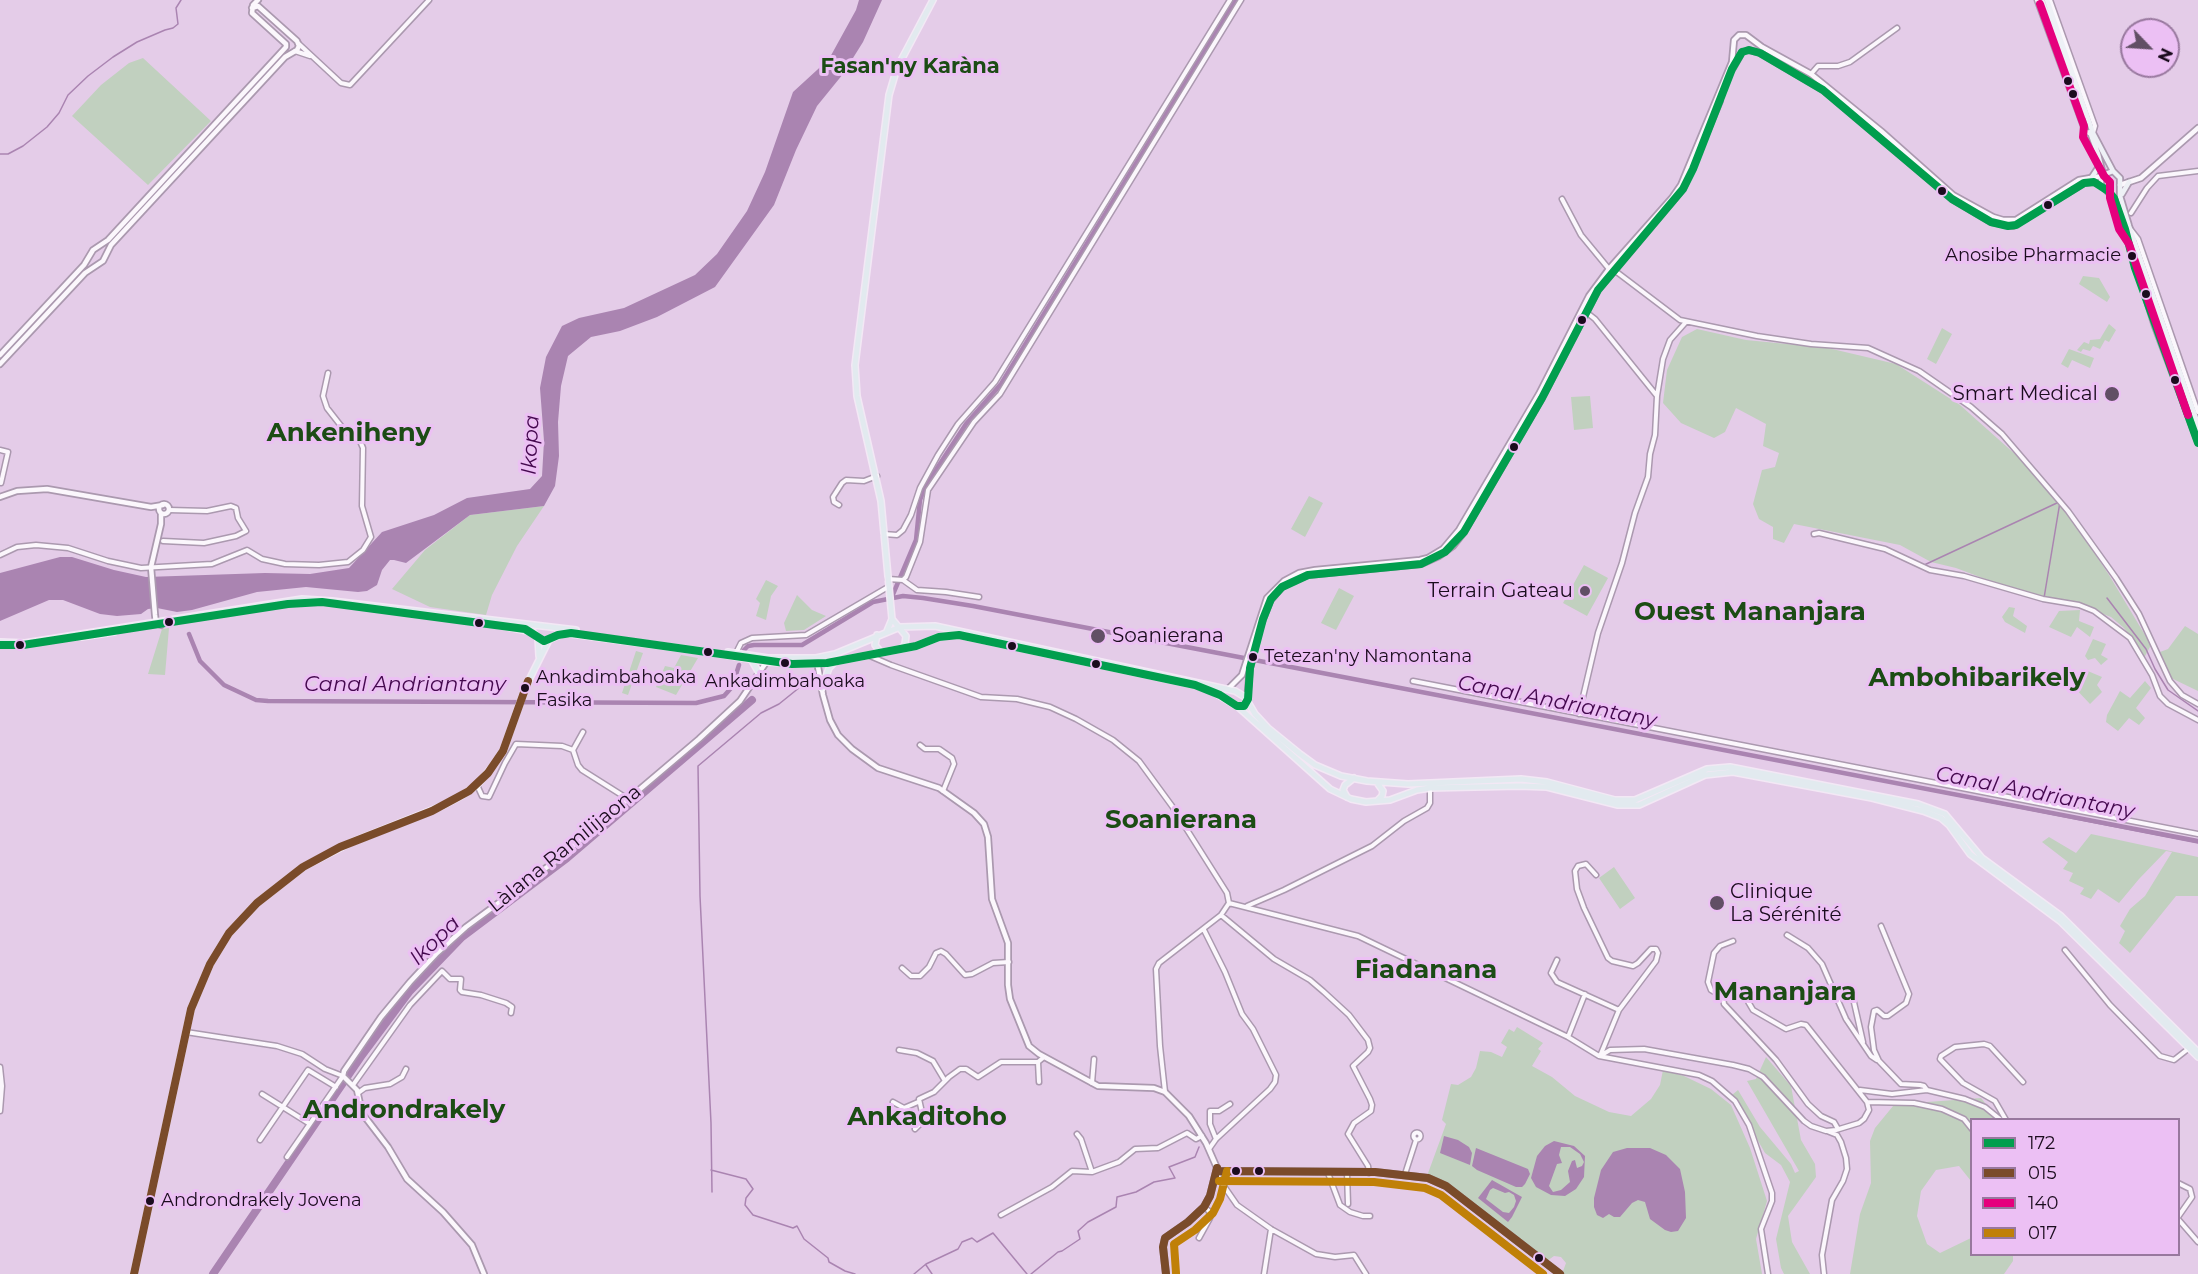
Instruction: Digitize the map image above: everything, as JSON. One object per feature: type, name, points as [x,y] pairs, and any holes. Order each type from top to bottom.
[{"type":"main road","points":[[887,631],[892,619],[884,534],[877,476],[856,387],[855,365],[889,95],[897,68],[933,0]]},
{"type":"main road","points":[[2042,0],[2092,134],[2113,171],[2118,175],[2127,227],[2198,434]]},
{"type":"main road","points":[[2048,0],[2098,154],[2102,176],[2101,186],[2114,198],[2127,227],[2198,424]]},
{"type":"main road","points":[[2092,177],[2098,168],[2098,154]]},
{"type":"main road","points":[[2102,176],[2113,171]]},
{"type":"main road","points":[[2120,196],[2129,182]]},
{"type":"main road","points":[[2108,191],[2115,190],[2120,185]]},
{"type":"main road","points":[[159,624],[302,599],[545,626],[736,653],[767,660]]},
{"type":"main road","points":[[0,644],[23,645],[288,604],[322,602],[515,627],[531,631],[542,641],[571,633],[767,660],[837,661],[880,651],[916,646],[939,637],[959,635],[1195,685],[1237,706],[1323,784],[1339,795],[1347,797],[1376,802],[1430,788],[1546,787],[1618,805],[1639,805],[1705,775],[1733,772],[1864,797],[1931,813],[1941,818],[1949,825],[1970,854],[2060,921],[2198,1057]]},
{"type":"main road","points":[[892,619],[900,627],[906,639],[902,648]]},
{"type":"main road","points":[[817,661],[900,627],[919,625],[942,627],[1241,693],[1261,721],[1315,765],[1341,776],[1375,783],[1521,779],[1547,782],[1615,800],[1635,800],[1707,769],[1730,767],[1906,801],[1938,810],[1947,816],[1982,858],[2061,916],[2188,1047],[2198,1052]]},
{"type":"main road","points":[[539,657],[538,629],[545,626]]},
{"type":"main road","points":[[134,1274],[186,1032],[196,996],[217,952],[234,925],[296,871],[328,852],[442,806],[477,785],[503,751],[523,693],[550,639],[552,631],[545,626]]},
{"type":"main road","points":[[877,635],[875,645],[880,651]]},
{"type":"main road","points":[[750,659],[759,673]]},
{"type":"main road","points":[[822,688],[829,668],[837,661]]},
{"type":"main road","points":[[1228,689],[1228,700]]},
{"type":"main road","points":[[1237,706],[1244,706],[1247,700]]},
{"type":"main road","points":[[1347,797],[1343,790],[1345,785],[1354,778]]},
{"type":"main road","points":[[1375,783],[1383,791],[1382,796],[1376,802]]},
{"type":"street","points":[[258,0],[252,8],[253,15],[294,51],[310,57]]},
{"type":"street","points":[[252,8],[258,6],[310,57],[341,83],[350,85],[429,0]]},
{"type":"street","points":[[884,534],[897,535],[903,530],[920,488],[938,455],[958,424],[994,382],[1230,0]]},
{"type":"street","points":[[903,580],[920,542],[928,490],[974,422],[1000,394],[1241,0]]},
{"type":"street","points":[[2037,0],[2085,131],[2092,134]]},
{"type":"street","points":[[1811,74],[1818,66],[1838,66],[1850,62],[1897,28]]},
{"type":"street","points":[[1247,700],[1252,651],[1267,598],[1277,586],[1292,576],[1315,570],[1414,562],[1428,558],[1449,543],[1459,530],[1539,394],[1580,312],[1681,185],[1732,62],[1734,40],[1739,35],[1746,35],[1811,74],[1881,131],[1953,195],[1993,217],[2016,220],[2079,180],[2102,176]]},
{"type":"street","points":[[0,355],[84,265],[93,250],[108,240],[290,39],[294,39]]},
{"type":"street","points":[[1749,50],[1751,40]]},
{"type":"street","points":[[0,364],[85,273],[103,261],[111,244],[299,44]]},
{"type":"street","points":[[1734,47],[1742,52]]},
{"type":"street","points":[[1252,651],[1270,599],[1292,580],[1316,574],[1421,564],[1439,556],[1453,546],[1464,532],[1542,398],[1598,290],[1611,271],[1674,203],[1683,189],[1732,69],[1742,52],[1749,50],[1760,53],[1823,90],[1952,199],[1991,222],[2008,226],[2016,225],[2084,183],[2101,186]]},
{"type":"street","points":[[2120,185],[2146,174],[2198,128]]},
{"type":"street","points":[[2131,213],[2147,188],[2158,176],[2198,171]]},
{"type":"street","points":[[1562,199],[1581,235],[1611,271],[1618,273],[1675,317],[1687,322],[1757,336],[1811,344],[1868,348],[1919,371],[1971,407],[2002,434],[2068,511],[2139,614],[2170,681],[2182,695],[2198,704]]},
{"type":"street","points":[[2127,227],[2138,239],[2198,412]]},
{"type":"street","points":[[2127,227],[2135,268],[2198,443]]},
{"type":"street","points":[[99,246],[105,254]]},
{"type":"street","points":[[89,256],[96,264]]},
{"type":"street","points":[[1586,312],[1596,320],[1657,396]]},
{"type":"street","points":[[1579,714],[1601,626],[1648,477],[1663,359],[1670,340],[1687,322]]},
{"type":"street","points":[[0,555],[17,547],[56,546],[130,567],[151,570],[212,564],[247,550],[262,558],[285,564],[348,562],[363,550],[371,537],[362,506],[363,448],[360,441],[345,431],[327,408],[323,396],[328,373]]},
{"type":"street","points":[[0,450],[8,452],[1,483]]},
{"type":"street","points":[[839,505],[834,502],[833,497],[842,483],[846,480],[864,481],[877,476]]},
{"type":"street","points":[[0,497],[23,490],[47,489],[153,507],[163,505],[168,506],[169,511]]},
{"type":"street","points":[[159,624],[155,615],[151,570],[161,524],[160,507],[163,505]]},
{"type":"street","points":[[153,507],[164,514],[169,511],[207,511],[231,506],[236,508],[238,518],[246,531],[236,536],[204,543],[164,541]]},
{"type":"street","points":[[161,524],[169,511]]},
{"type":"street","points":[[1814,534],[1819,533],[1885,549],[1930,570],[1965,576],[2043,599],[2079,605],[2094,611],[2130,638],[2152,675],[2160,696],[2168,704],[2198,720]]},
{"type":"street","points":[[888,579],[903,580],[917,590],[979,597]]},
{"type":"street","points":[[736,653],[741,643],[752,638],[806,635],[888,587]]},
{"type":"street","points":[[867,654],[891,665],[981,697],[1017,699],[1050,707],[1113,740],[1139,761],[1172,806],[1227,893],[1229,903],[1221,915],[1159,963],[1155,969],[1165,1092]]},
{"type":"street","name":"Làlana Ramilijaona","points":[[347,1080],[346,1069],[381,1017],[437,953],[466,927],[554,862],[730,712],[745,695],[767,660]]},
{"type":"street","points":[[817,661],[832,724],[838,735],[856,753],[878,768],[943,791],[978,815],[986,828],[992,899],[1007,938],[1008,992],[1028,1043],[1044,1057],[1092,1083],[1107,1087],[1154,1088],[1165,1092],[1189,1116],[1203,1136],[1218,1171],[1219,1179],[1237,1205],[1270,1229],[1316,1254],[1335,1257],[1354,1255],[1366,1274]]},
{"type":"street","points":[[1228,689],[1239,680],[1249,664]]},
{"type":"street","points":[[1413,681],[2198,834]]},
{"type":"street","points":[[583,732],[573,750],[575,760],[582,770],[628,799]]},
{"type":"street","points":[[477,785],[482,796],[489,797],[516,744],[562,746],[573,750]]},
{"type":"street","points":[[920,746],[925,749],[939,749],[952,758],[954,764],[943,791]]},
{"type":"street","points":[[1247,906],[1372,846],[1404,821],[1427,808],[1430,803],[1430,788]]},
{"type":"street","points":[[1596,875],[1586,864],[1578,866],[1575,873],[1584,908],[1608,958],[1633,966],[1651,949],[1658,951],[1656,961],[1618,1010],[1599,1056]]},
{"type":"street","points":[[1229,903],[1358,936],[1568,1037],[1599,1056],[1699,1075],[1718,1086],[1735,1101],[1749,1125],[1772,1193],[1772,1201],[1761,1229],[1768,1274]]},
{"type":"street","points":[[1221,915],[1274,959],[1310,980],[1349,1015],[1368,1040],[1370,1048],[1368,1052],[1353,1066],[1370,1099],[1371,1111],[1354,1123],[1348,1134],[1368,1166],[1369,1173]]},
{"type":"street","points":[[1879,1061],[1872,1038],[1871,1027],[1874,1011],[1877,1010],[1888,1016],[1906,1003],[1910,994],[1881,926]]},
{"type":"street","points":[[1204,930],[1225,972],[1242,1014],[1276,1075],[1275,1082],[1270,1089],[1216,1139],[1209,1149]]},
{"type":"street","points":[[1787,935],[1808,948],[1822,964],[1846,1020],[1871,1056],[1879,1061],[1900,1084],[1920,1085],[1927,1090]]},
{"type":"street","points":[[1723,997],[1713,993],[1708,985],[1710,966],[1717,948],[1733,941]]},
{"type":"street","points":[[2065,950],[2110,1005],[2160,1056],[2174,1060],[2188,1047]]},
{"type":"street","points":[[902,968],[911,976],[920,976],[929,967],[936,953],[941,951],[965,975],[972,974],[993,963],[1009,962]]},
{"type":"street","points":[[1557,960],[1551,973],[1555,980],[1618,1010]]},
{"type":"street","points":[[287,1157],[336,1087],[347,1080],[442,971],[450,979],[461,980],[460,990],[462,992],[481,994],[506,1003],[512,1007],[511,1013]]},
{"type":"street","points":[[1723,997],[1734,991],[1743,993],[1753,1010],[1786,1029],[1801,1024],[1806,1025],[1859,1090],[1869,1110],[1864,1119],[1826,1131]]},
{"type":"street","points":[[1568,1037],[1585,994]]},
{"type":"street","points":[[1723,997],[1724,1004],[1776,1060],[1808,1104],[1821,1116],[1834,1122],[1838,1129]]},
{"type":"street","points":[[1853,998],[1863,1043]]},
{"type":"street","points":[[186,1032],[277,1046],[302,1054],[347,1080],[358,1093],[362,1113],[384,1141],[407,1179],[472,1245],[484,1274]]},
{"type":"street","points":[[2005,1118],[1995,1101],[1963,1083],[1940,1059],[1955,1047],[1990,1046],[2023,1082]]},
{"type":"street","points":[[1599,1056],[1611,1050],[1644,1049],[1749,1069],[1769,1083],[1804,1121],[1837,1135],[1844,1147],[1846,1169],[1843,1181],[1832,1200],[1822,1255],[1824,1274]]},
{"type":"street","points":[[899,1050],[917,1053],[933,1061],[945,1081]]},
{"type":"street","points":[[893,1102],[904,1107],[918,1102],[960,1069],[978,1077],[1001,1062],[1038,1062],[1044,1057]]},
{"type":"street","points":[[1092,1083],[1094,1059]]},
{"type":"street","points":[[1038,1062],[1039,1082]]},
{"type":"street","points":[[0,1067],[2,1086],[0,1111]]},
{"type":"street","points":[[358,1093],[365,1088],[390,1084],[402,1077],[406,1069]]},
{"type":"street","points":[[260,1140],[308,1070],[336,1087]]},
{"type":"street","points":[[1859,1090],[1892,1094],[1927,1090],[1965,1099],[1987,1109],[1998,1118]]},
{"type":"street","points":[[262,1094],[310,1124]]},
{"type":"street","points":[[915,1129],[923,1117],[918,1102]]},
{"type":"street","points":[[1867,1102],[1914,1104],[1942,1109],[1964,1119],[1970,1128]]},
{"type":"street","points":[[1216,1139],[1209,1115],[1212,1110],[1219,1111],[1230,1104]]},
{"type":"street","points":[[1001,1215],[1052,1187],[1072,1171],[1092,1172],[1119,1162],[1135,1149],[1158,1148],[1187,1133],[1196,1139],[1203,1136]]},
{"type":"street","points":[[1077,1134],[1081,1139],[1092,1172]]},
{"type":"street","points":[[1405,1174],[1416,1140]]},
{"type":"street","points":[[1218,1171],[1405,1174],[1428,1178],[1446,1186],[1560,1274]]},
{"type":"street","points":[[1166,1274],[1163,1247],[1165,1238],[1188,1222],[1204,1206],[1210,1196],[1218,1171]]},
{"type":"street","points":[[1328,1173],[1340,1205],[1350,1212],[1370,1216]]},
{"type":"street","points":[[1347,1173],[1348,1204]]},
{"type":"street","points":[[2180,1184],[2190,1189],[2192,1197],[2180,1215]]},
{"type":"street","points":[[1199,1238],[1210,1218],[1209,1211],[1204,1206]]},
{"type":"street","points":[[2180,1220],[2198,1242]]},
{"type":"street","points":[[1264,1274],[1270,1229]]},
{"type":"green space","points":[[143,58],[211,121],[148,185],[72,116],[101,85],[129,63]]},
{"type":"green space","points":[[2083,276],[2099,278],[2110,297],[2107,302],[2079,284]]},
{"type":"green space","points":[[2109,324],[2116,330],[2109,342],[2105,340],[2100,349],[2093,346],[2090,351],[2077,350],[2084,342],[2089,344],[2090,340],[2100,339]]},
{"type":"green space","points":[[1942,328],[1952,334],[1936,364],[1927,359]]},
{"type":"green space","points":[[1697,329],[1746,340],[1828,348],[1896,364],[1960,405],[2025,463],[2060,501],[2109,575],[2151,645],[2144,658],[2124,628],[2111,617],[2076,604],[2030,596],[1956,568],[1931,562],[1900,545],[1794,524],[1784,543],[1773,539],[1773,527],[1759,519],[1753,504],[1762,470],[1775,467],[1779,453],[1763,446],[1766,424],[1736,408],[1725,432],[1714,438],[1681,423],[1663,403],[1667,370],[1682,337]]},
{"type":"green space","points":[[2069,349],[2094,358],[2090,368],[2072,360],[2068,368],[2061,364]]},
{"type":"green space","points":[[1590,396],[1593,428],[1574,430],[1571,397]]},
{"type":"green space","points":[[1309,496],[1323,503],[1305,537],[1291,529]]},
{"type":"green space","points":[[544,506],[517,546],[492,595],[486,615],[430,607],[392,589],[425,550],[470,515]]},
{"type":"green space","name":"Terrain Gateau","points":[[1584,565],[1608,578],[1587,616],[1563,603]]},
{"type":"green space","points":[[766,580],[778,586],[771,596],[766,620],[756,616],[760,603],[756,599]]},
{"type":"green space","points":[[1339,588],[1354,596],[1336,630],[1321,623]]},
{"type":"green space","points":[[797,595],[812,610],[826,616],[804,630],[786,631],[784,623]]},
{"type":"green space","points":[[2009,607],[2015,608],[2013,616],[2027,626],[2025,633],[2005,622],[2002,617]]},
{"type":"green space","points":[[2080,610],[2079,621],[2094,627],[2090,637],[2077,627],[2071,637],[2049,627],[2059,611]]},
{"type":"green space","points":[[2185,626],[2198,634],[2198,691],[2171,678],[2160,652],[2168,649]]},
{"type":"green space","points":[[169,628],[165,675],[148,674],[162,629]]},
{"type":"green space","points":[[2093,639],[2106,644],[2101,655],[2108,659],[2101,665],[2095,658],[2088,660],[2085,656]]},
{"type":"green space","points":[[636,651],[643,653],[628,695],[622,693]]},
{"type":"green space","points":[[681,655],[698,658],[676,695],[656,687],[665,666],[674,668]]},
{"type":"green space","points":[[2083,669],[2102,677],[2097,685],[2102,692],[2090,704],[2072,685]]},
{"type":"green space","points":[[2145,681],[2151,688],[2136,708],[2145,718],[2139,725],[2129,718],[2118,731],[2106,722],[2107,715],[2120,691],[2130,698]]},
{"type":"green space","points":[[2091,834],[2198,857],[2198,896],[2176,896],[2130,953],[2119,943],[2125,931],[2120,926],[2130,909],[2145,896],[2172,852],[2166,851],[2119,903],[2098,889],[2091,899],[2080,894],[2084,888],[2069,881],[2073,873],[2063,869],[2068,862],[2042,842],[2049,837],[2076,853]]},
{"type":"green space","points":[[1614,867],[1635,898],[1620,909],[1599,878]]},
{"type":"green space","points":[[1517,1027],[1543,1043],[1538,1049],[1541,1051],[1532,1066],[1552,1077],[1575,1096],[1609,1112],[1631,1116],[1651,1099],[1660,1085],[1663,1070],[1684,1076],[1711,1089],[1731,1105],[1750,1148],[1767,1201],[1756,1239],[1762,1274],[1562,1274],[1566,1263],[1561,1257],[1554,1256],[1547,1261],[1467,1199],[1427,1176],[1446,1124],[1442,1120],[1451,1084],[1458,1085],[1471,1077],[1480,1051],[1491,1052],[1502,1057],[1507,1047],[1501,1043],[1509,1029],[1514,1032]]},
{"type":"green space","points":[[1766,1057],[1791,1086],[1801,1140],[1815,1164],[1816,1177],[1788,1216],[1792,1242],[1810,1274],[1784,1274],[1781,1268],[1776,1239],[1790,1182],[1781,1165],[1765,1153],[1732,1095],[1738,1090],[1760,1127],[1791,1164],[1795,1173],[1799,1171],[1747,1081],[1756,1079]]},
{"type":"green space","points":[[1981,1098],[1997,1118],[1970,1118],[1970,1180],[1959,1166],[1936,1170],[1921,1191],[1917,1216],[1927,1244],[1940,1253],[1970,1238],[1970,1256],[2013,1256],[2013,1261],[2004,1274],[1850,1274],[1860,1214],[1871,1183],[1870,1141],[1875,1128],[1898,1100],[1914,1103]]},
{"type":"shaded area","points":[[859,0],[882,0],[863,42],[843,74],[817,106],[774,205],[715,287],[657,317],[620,331],[591,337],[568,356],[561,386],[558,422],[559,456],[555,486],[544,506],[470,515],[406,563],[390,560],[382,570],[377,585],[367,591],[306,587],[257,592],[192,610],[177,612],[157,608],[148,609],[141,614],[117,616],[100,614],[63,600],[49,600],[0,621],[0,573],[60,557],[72,557],[146,577],[265,573],[310,574],[349,568],[382,532],[434,515],[467,498],[530,489],[542,476],[544,441],[540,388],[546,357],[562,326],[579,318],[624,308],[695,275],[717,254],[747,211],[765,172],[793,92],[829,59],[856,10]]},
{"type":"shaded area","points":[[1444,1136],[1458,1140],[1469,1147],[1472,1153],[1470,1165],[1440,1153]]},
{"type":"shaded area","points":[[1554,1141],[1574,1146],[1585,1156],[1584,1177],[1576,1189],[1565,1196],[1551,1195],[1536,1187],[1531,1178],[1537,1156],[1545,1146]],"holes":[[[1561,1147],[1570,1147],[1580,1154],[1584,1162],[1577,1168],[1575,1160],[1572,1161],[1568,1171],[1570,1182],[1561,1190],[1553,1192],[1549,1186],[1557,1164],[1562,1163],[1559,1155]]]},
{"type":"shaded area","points":[[1476,1148],[1528,1169],[1530,1174],[1525,1184],[1522,1187],[1516,1187],[1477,1170],[1472,1166]]},
{"type":"shaded area","points":[[1627,1148],[1650,1148],[1666,1155],[1680,1169],[1685,1192],[1686,1218],[1678,1231],[1665,1230],[1650,1219],[1645,1202],[1638,1200],[1632,1203],[1620,1217],[1609,1214],[1603,1218],[1597,1215],[1594,1198],[1601,1170],[1613,1152]]},
{"type":"shaded area","points":[[1492,1180],[1522,1197],[1508,1222],[1478,1198]],"holes":[[[1493,1188],[1505,1193],[1509,1192],[1514,1195],[1516,1201],[1509,1213],[1503,1212],[1486,1199]]]},
{"type":"waterway","points":[[0,154],[8,154],[23,146],[47,127],[59,113],[68,95],[113,57],[137,42],[178,24],[176,8],[181,0]]},
{"type":"waterway","points":[[891,599],[916,540],[920,500],[926,485],[966,424],[1001,384],[1236,0]]},
{"type":"waterway","points":[[1922,566],[2059,502]]},
{"type":"waterway","points":[[2044,598],[2060,502]]},
{"type":"waterway","name":"Canal Andriantany","points":[[744,650],[754,645],[802,645],[873,602],[903,596],[923,598],[2198,841]]},
{"type":"waterway","name":"Canal Andriantany","points":[[2107,598],[2146,649],[2168,690],[2198,711]]},
{"type":"waterway","name":"Canal Andriantany","points":[[189,634],[200,661],[224,685],[256,700],[268,701],[696,703],[724,696],[732,687],[739,665]]},
{"type":"waterway","points":[[712,1192],[700,896],[698,766],[761,713],[779,704],[815,675]]},
{"type":"waterway","name":"Ikopa","points":[[213,1274],[362,1055],[409,992],[462,937],[567,858],[752,700]]},
{"type":"waterway","name":"Canal Andriantany","points":[[1648,735],[2198,843]]},
{"type":"waterway","points":[[1031,1274],[1058,1252],[1080,1239],[1078,1231],[1088,1222],[1116,1207],[1117,1197],[1136,1192],[1154,1182],[1175,1178],[1169,1167],[1195,1157],[1199,1147]]},
{"type":"waterway","points":[[711,1170],[746,1179],[753,1189],[746,1198],[745,1205],[753,1215],[793,1228],[797,1226],[804,1239],[828,1258],[829,1262],[855,1274]]},
{"type":"waterway","points":[[914,1274],[926,1264],[958,1249],[962,1242],[972,1238],[977,1242],[993,1233],[1027,1274]]},
{"type":"waterway","points":[[926,1265],[932,1274]]},
{"type":"transit line","name":"140","points":[[2040,4],[2084,126],[2083,137],[2104,176],[2110,182],[2110,198],[2119,229],[2129,244],[2188,415]]},
{"type":"transit line","name":"172","points":[[0,645],[23,645],[288,604],[322,602],[525,629],[544,641],[571,633],[792,664],[827,663],[916,646],[939,637],[959,635],[1195,685],[1220,695],[1237,706],[1244,706],[1248,699],[1250,668],[1263,619],[1271,599],[1282,587],[1308,575],[1421,564],[1445,552],[1464,532],[1542,398],[1598,290],[1683,189],[1732,69],[1742,52],[1749,50],[1760,53],[1823,90],[1952,199],[1991,222],[2008,226],[2016,225],[2084,183],[2094,182],[2108,191],[2114,198],[2135,268],[2198,443]]},
{"type":"transit line","name":"015","points":[[134,1274],[191,1009],[210,964],[229,933],[257,903],[303,867],[340,847],[432,811],[469,791],[488,773],[503,751],[528,681]]},
{"type":"transit line","name":"015","points":[[1166,1274],[1163,1247],[1165,1238],[1204,1207],[1210,1196],[1217,1168]]},
{"type":"transit line","name":"015","points":[[1219,1171],[1375,1172],[1428,1178],[1446,1186],[1560,1274]]},
{"type":"transit line","name":"017","points":[[1176,1273],[1174,1244],[1195,1230],[1213,1213],[1220,1199],[1227,1171]]},
{"type":"transit line","name":"017","points":[[1219,1181],[1374,1182],[1425,1188],[1441,1195],[1543,1274]]},
{"type":"place","name":"Anosibe Pharmacie","points":[[2132,256]]},
{"type":"place","name":"Smart Medical","points":[[2112,394]]},
{"type":"place","name":"Terrain Gateau","points":[[1585,591]]},
{"type":"place","name":"Soanierana","points":[[1098,636]]},
{"type":"place","name":"Tetezan'ny Namontana","points":[[1253,657]]},
{"type":"place","name":"Ankadimbahoaka","points":[[785,663]]},
{"type":"place","name":"Ankadimbahoaka Fasika","points":[[525,688]]},
{"type":"place","name":"Clinique La Sérénité","points":[[1717,903]]},
{"type":"place","name":"Androndrakely Jovena","points":[[150,1201]]},
{"type":"district","name":"Fasan'ny Karàna","points":[[910,67]]},
{"type":"district","name":"Ankeniheny","points":[[349,433]]},
{"type":"district","name":"Ouest Mananjara","points":[[1750,612]]},
{"type":"district","name":"Ambohibarikely","points":[[1977,678]]},
{"type":"district","name":"Soanierana","points":[[1181,820]]},
{"type":"district","name":"Fiadanana","points":[[1426,970]]},
{"type":"district","name":"Mananjara","points":[[1785,992]]},
{"type":"district","name":"Androndrakely","points":[[404,1110]]},
{"type":"district","name":"Ankaditoho","points":[[927,1117]]}]
